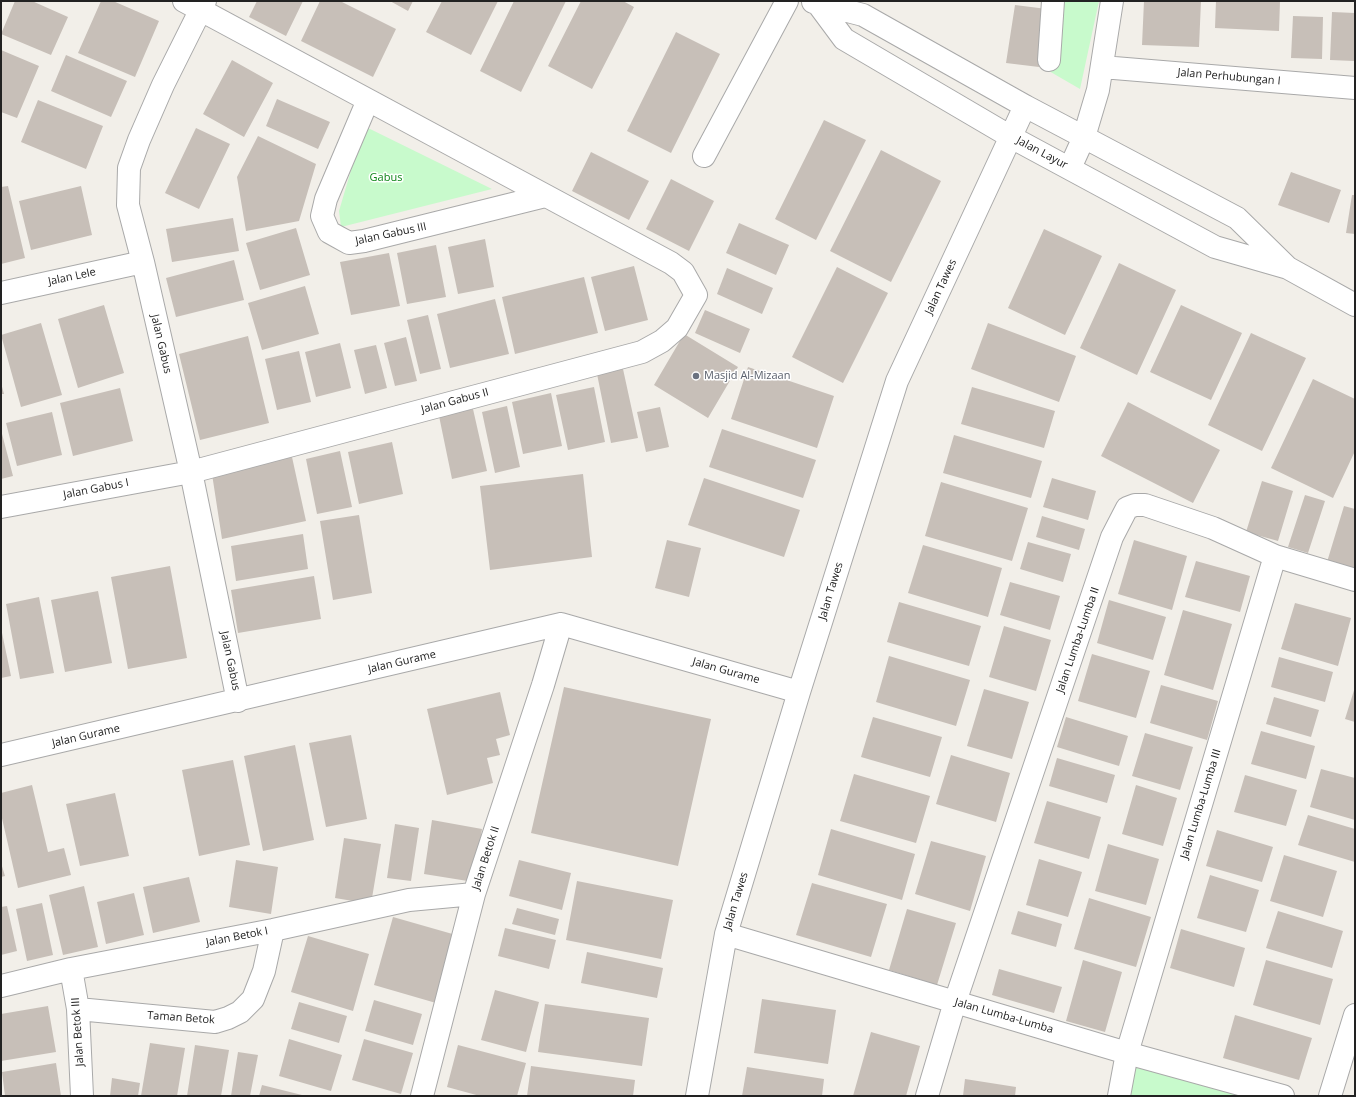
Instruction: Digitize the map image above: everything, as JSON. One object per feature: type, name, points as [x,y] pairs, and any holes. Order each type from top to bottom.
[{"type":"street","points":[[704,156],[787,1]]},
{"type":"street","points":[[1049,60],[1053,1]]},
{"type":"street","points":[[1070,168],[1084,137],[1098,90],[1112,1]]},
{"type":"street","name":"Jalan Layur","points":[[815,2],[862,15],[1025,106],[1237,218],[1288,268]]},
{"type":"street","name":"Jalan Layur","points":[[815,2],[844,39],[1012,137],[1215,247],[1288,268],[1355,304]]},
{"type":"street","points":[[196,4],[368,100],[545,196]]},
{"type":"street","name":"Jalan Gabus","points":[[196,4],[139,140],[129,168],[128,205],[191,472],[238,700]]},
{"type":"street","name":"Jalan Perhubungan I","points":[[1102,67],[1355,88]]},
{"type":"street","name":"Jalan Gabus III","points":[[368,100],[326,198],[322,216],[329,232],[338,237],[349,242],[364,242],[545,196]]},
{"type":"street","name":"Jalan Tawes","points":[[697,1096],[726,934],[799,692],[897,381],[1012,137],[1025,106]]},
{"type":"street","name":"Jalan Gabus II","points":[[191,472],[642,352],[662,341],[677,328],[696,295],[683,272],[671,263],[545,196]]},
{"type":"street","name":"Jalan Lele","points":[[1,293],[142,262]]},
{"type":"street","name":"Jalan Gabus I","points":[[1,507],[191,472]]},
{"type":"street","name":"Jalan Lumba-Lumba II","points":[[956,1002],[1112,537],[1127,508],[1135,505],[1145,505],[1212,528],[1275,556],[1355,580]]},
{"type":"street","name":"Jalan Lumba-Lumba III","points":[[1119,1096],[1127,1053],[1275,556]]},
{"type":"street","name":"Jalan Gurame","points":[[1,755],[561,624],[799,692]]},
{"type":"street","name":"Jalan Betok II","points":[[422,1096],[474,894],[543,685],[561,624]]},
{"type":"street","name":"Jalan Betok I","points":[[1,986],[71,969],[273,930],[409,900],[474,894]]},
{"type":"street","name":"Taman Betok","points":[[78,1009],[215,1022],[228,1018],[240,1012],[252,999],[264,971],[273,930]]},
{"type":"street","name":"Jalan Lumba-Lumba","points":[[726,934],[1127,1053],[1283,1096]]},
{"type":"street","name":"Jalan Betok III","points":[[71,969],[78,1009],[82,1096]]},
{"type":"street","points":[[927,1096],[956,1002]]},
{"type":"street","points":[[1330,1096],[1355,1015]]},
{"type":"green space","points":[[1052,1],[1099,1],[1080,89],[1042,67]]},
{"type":"green space","name":"Gabus","points":[[364,126],[492,189],[341,227],[339,211]]},
{"type":"green space","points":[[1135,1059],[1271,1096],[1131,1096]]},
{"type":"building","points":[[15,1],[32,1],[68,17],[51,55],[1,34]]},
{"type":"building","points":[[101,1],[113,1],[159,21],[135,77],[78,53]]},
{"type":"building","points":[[257,1],[303,1],[286,36],[249,17]]},
{"type":"building","points":[[320,1],[340,1],[396,29],[373,77],[301,41]]},
{"type":"building","points":[[390,1],[413,1],[408,11]]},
{"type":"building","points":[[442,1],[498,1],[471,55],[426,32]]},
{"type":"building","points":[[514,1],[566,1],[521,92],[480,71]]},
{"type":"building","points":[[581,1],[623,1],[634,7],[592,89],[548,66]]},
{"type":"building","points":[[1144,1],[1201,1],[1199,47],[1142,45]]},
{"type":"building","points":[[1216,1],[1280,1],[1279,31],[1215,28]]},
{"type":"building","points":[[1015,5],[1047,9],[1039,67],[1006,63]]},
{"type":"building","points":[[1332,12],[1355,13],[1354,61],[1330,60]]},
{"type":"building","points":[[1293,16],[1323,17],[1322,59],[1291,58]]},
{"type":"building","points":[[676,32],[720,54],[671,153],[627,131]]},
{"type":"building","points":[[1,50],[39,66],[17,118],[1,112]]},
{"type":"building","points":[[66,55],[127,81],[111,117],[51,91]]},
{"type":"building","points":[[232,60],[273,83],[244,137],[203,114]]},
{"type":"building","points":[[277,99],[330,122],[318,149],[266,126]]},
{"type":"building","points":[[38,100],[103,126],[86,169],[21,142]]},
{"type":"building","points":[[824,120],[866,140],[816,240],[775,219]]},
{"type":"building","points":[[196,128],[230,144],[199,209],[165,193]]},
{"type":"building","points":[[258,136],[316,164],[299,221],[246,231],[237,177]]},
{"type":"building","points":[[881,150],[941,181],[891,282],[830,251]]},
{"type":"building","points":[[591,152],[649,181],[629,220],[572,191]]},
{"type":"building","points":[[1291,172],[1341,190],[1329,223],[1278,205]]},
{"type":"building","points":[[671,179],[714,201],[689,251],[646,229]]},
{"type":"building","points":[[8,186],[25,258],[1,264],[1,187]]},
{"type":"building","points":[[81,186],[92,235],[31,250],[19,201]]},
{"type":"building","points":[[1352,195],[1355,195],[1355,234],[1346,233]]},
{"type":"building","points":[[233,218],[239,251],[172,262],[166,229]]},
{"type":"building","points":[[739,223],[789,245],[776,275],[726,253]]},
{"type":"building","points":[[296,228],[310,275],[260,290],[246,243]]},
{"type":"building","points":[[1044,229],[1102,256],[1065,335],[1008,308]]},
{"type":"building","points":[[485,239],[494,287],[458,294],[448,247]]},
{"type":"building","points":[[436,245],[446,297],[407,304],[397,253]]},
{"type":"building","points":[[389,253],[400,306],[351,315],[340,262]]},
{"type":"building","points":[[234,260],[244,300],[176,317],[166,278]]},
{"type":"building","points":[[1119,263],[1176,290],[1137,375],[1080,348]]},
{"type":"building","points":[[634,266],[648,320],[605,331],[591,277]]},
{"type":"building","points":[[837,267],[888,293],[843,383],[792,357]]},
{"type":"building","points":[[727,268],[773,288],[762,314],[717,294]]},
{"type":"building","points":[[584,277],[598,333],[515,354],[502,297]]},
{"type":"building","points":[[305,286],[319,334],[262,350],[248,303]]},
{"type":"building","points":[[495,299],[509,354],[450,368],[437,314]]},
{"type":"building","points":[[104,305],[124,373],[78,388],[58,319]]},
{"type":"building","points":[[1181,305],[1242,333],[1211,400],[1150,372]]},
{"type":"building","points":[[705,310],[750,329],[740,353],[695,333]]},
{"type":"building","points":[[428,315],[441,369],[420,374],[407,320]]},
{"type":"building","points":[[41,323],[62,395],[21,407],[1,335]]},
{"type":"building","points":[[988,323],[1076,356],[1059,402],[971,369]]},
{"type":"building","points":[[1251,333],[1306,358],[1262,451],[1208,425]]},
{"type":"building","name":"Masjid Al-Mizaan","points":[[684,334],[738,367],[708,418],[654,385]]},
{"type":"building","points":[[248,336],[269,423],[200,440],[179,354]]},
{"type":"building","points":[[406,337],[417,381],[395,386],[384,343]]},
{"type":"building","points":[[340,343],[351,388],[316,397],[305,352]]},
{"type":"building","points":[[376,345],[387,388],[365,394],[354,350]]},
{"type":"building","points":[[299,351],[311,402],[277,410],[265,359]]},
{"type":"building","points":[[748,367],[834,396],[817,448],[731,419]]},
{"type":"building","points":[[623,369],[638,438],[611,443],[597,374]]},
{"type":"building","points":[[1313,379],[1355,399],[1355,451],[1333,498],[1271,468]]},
{"type":"building","points":[[1,383],[4,394],[1,394]]},
{"type":"building","points":[[594,387],[605,442],[568,450],[556,395]]},
{"type":"building","points":[[972,387],[1055,411],[1044,448],[961,424]]},
{"type":"building","points":[[120,388],[133,441],[73,456],[60,403]]},
{"type":"building","points":[[551,393],[562,446],[523,454],[512,402]]},
{"type":"building","points":[[1128,402],[1220,450],[1193,503],[1101,456]]},
{"type":"building","points":[[507,406],[520,467],[495,473],[482,412]]},
{"type":"building","points":[[660,407],[669,447],[646,452],[637,412]]},
{"type":"building","points":[[473,409],[487,471],[452,479],[439,416]]},
{"type":"building","points":[[52,412],[62,455],[17,466],[6,423]]},
{"type":"building","points":[[722,429],[816,460],[803,498],[709,467]]},
{"type":"building","points":[[1,430],[13,476],[1,479]]},
{"type":"building","points":[[954,435],[1042,461],[1031,498],[943,473]]},
{"type":"building","points":[[392,442],[403,494],[359,504],[348,452]]},
{"type":"building","points":[[340,451],[352,507],[317,514],[306,459]]},
{"type":"building","points":[[292,457],[306,521],[222,539],[212,474]]},
{"type":"building","points":[[583,474],[592,557],[490,570],[480,486]]},
{"type":"building","points":[[704,478],[800,510],[784,557],[688,525]]},
{"type":"building","points":[[1052,478],[1096,491],[1088,520],[1043,507]]},
{"type":"building","points":[[1262,481],[1293,491],[1278,541],[1246,532]]},
{"type":"building","points":[[941,482],[1028,508],[1012,561],[925,536]]},
{"type":"building","points":[[1305,495],[1325,501],[1308,553],[1288,547]]},
{"type":"building","points":[[1344,506],[1355,509],[1355,571],[1327,562]]},
{"type":"building","points":[[359,515],[372,593],[333,600],[320,521]]},
{"type":"building","points":[[1042,516],[1085,529],[1079,550],[1036,537]]},
{"type":"building","points":[[303,534],[308,569],[236,581],[231,546]]},
{"type":"building","points":[[667,540],[701,548],[689,597],[655,588]]},
{"type":"building","points":[[1134,540],[1187,556],[1172,610],[1118,594]]},
{"type":"building","points":[[1028,542],[1071,554],[1063,582],[1020,569]]},
{"type":"building","points":[[923,545],[1002,568],[988,617],[908,593]]},
{"type":"building","points":[[1196,561],[1250,576],[1240,612],[1185,597]]},
{"type":"building","points":[[170,566],[187,658],[128,669],[111,577]]},
{"type":"building","points":[[314,576],[321,619],[238,633],[231,590]]},
{"type":"building","points":[[1010,582],[1060,596],[1050,630],[1000,615]]},
{"type":"building","points":[[98,591],[112,663],[65,672],[51,600]]},
{"type":"building","points":[[39,597],[54,673],[20,679],[6,604]]},
{"type":"building","points":[[1109,600],[1166,617],[1153,660],[1097,643]]},
{"type":"building","points":[[899,602],[981,626],[969,666],[887,642]]},
{"type":"building","points":[[1295,603],[1351,618],[1338,666],[1281,649]]},
{"type":"building","points":[[1183,610],[1232,624],[1213,690],[1164,675]]},
{"type":"building","points":[[1004,626],[1051,640],[1036,691],[989,677]]},
{"type":"building","points":[[1,628],[11,676],[1,678]]},
{"type":"building","points":[[1092,654],[1150,671],[1136,718],[1078,701]]},
{"type":"building","points":[[889,656],[970,680],[956,726],[876,702]]},
{"type":"building","points":[[1279,657],[1333,672],[1325,702],[1271,687]]},
{"type":"building","points":[[1161,685],[1218,701],[1207,740],[1150,723]]},
{"type":"building","points":[[564,687],[711,719],[678,866],[531,833]]},
{"type":"building","points":[[1355,687],[1355,722],[1345,719]]},
{"type":"building","points":[[984,689],[1029,702],[1012,759],[967,746]]},
{"type":"building","points":[[500,692],[510,735],[496,739],[500,755],[487,758],[493,783],[447,795],[427,709]]},
{"type":"building","points":[[1274,697],[1319,710],[1311,737],[1266,724]]},
{"type":"building","points":[[873,717],[942,737],[930,777],[861,757]]},
{"type":"building","points":[[1066,717],[1128,736],[1119,766],[1057,747]]},
{"type":"building","points":[[1261,731],[1315,746],[1306,779],[1251,764]]},
{"type":"building","points":[[1145,733],[1193,747],[1180,790],[1132,776]]},
{"type":"building","points":[[351,735],[367,819],[326,827],[309,743]]},
{"type":"building","points":[[295,745],[314,840],[263,851],[244,756]]},
{"type":"building","points":[[951,755],[1010,773],[996,822],[936,804]]},
{"type":"building","points":[[1057,758],[1115,775],[1107,803],[1049,786]]},
{"type":"building","points":[[233,760],[250,845],[199,856],[182,770]]},
{"type":"building","points":[[1321,769],[1355,778],[1355,820],[1310,807]]},
{"type":"building","points":[[854,774],[930,796],[916,843],[840,821]]},
{"type":"building","points":[[1245,775],[1297,790],[1286,826],[1234,812]]},
{"type":"building","points":[[32,785],[48,852],[64,848],[71,875],[18,888],[1,814],[1,793]]},
{"type":"building","points":[[1136,785],[1177,798],[1163,846],[1122,834]]},
{"type":"building","points":[[115,793],[129,856],[80,866],[66,804]]},
{"type":"building","points":[[1047,801],[1101,817],[1089,859],[1034,843]]},
{"type":"building","points":[[1308,815],[1355,829],[1355,862],[1298,845]]},
{"type":"building","points":[[432,820],[482,829],[474,882],[424,874]]},
{"type":"building","points":[[395,824],[419,828],[411,881],[387,878]]},
{"type":"building","points":[[831,829],[915,854],[902,900],[818,875]]},
{"type":"building","points":[[1217,830],[1273,847],[1262,882],[1206,866]]},
{"type":"building","points":[[344,838],[381,844],[371,904],[335,898]]},
{"type":"building","points":[[931,841],[986,856],[970,911],[915,894]]},
{"type":"building","points":[[1108,844],[1159,859],[1146,905],[1095,891]]},
{"type":"building","points":[[1284,855],[1337,871],[1323,917],[1270,901]]},
{"type":"building","points":[[1039,859],[1082,872],[1068,917],[1026,905]]},
{"type":"building","points":[[236,860],[278,867],[271,914],[229,907]]},
{"type":"building","points":[[519,860],[571,873],[562,910],[509,896]]},
{"type":"building","points":[[1,863],[5,876],[1,877]]},
{"type":"building","points":[[1210,875],[1259,890],[1246,932],[1197,918]]},
{"type":"building","points":[[189,877],[200,922],[153,933],[143,887]]},
{"type":"building","points":[[577,881],[673,900],[661,959],[566,940]]},
{"type":"building","points":[[812,883],[887,904],[871,957],[796,935]]},
{"type":"building","points":[[84,886],[98,947],[63,955],[49,895]]},
{"type":"building","points":[[134,893],[144,935],[106,944],[97,902]]},
{"type":"building","points":[[1089,898],[1151,917],[1136,967],[1074,949]]},
{"type":"building","points":[[42,903],[53,955],[27,961],[16,909]]},
{"type":"building","points":[[7,906],[17,951],[1,955],[1,907]]},
{"type":"building","points":[[517,908],[559,919],[555,935],[512,924]]},
{"type":"building","points":[[907,909],[956,923],[937,985],[889,970]]},
{"type":"building","points":[[1018,911],[1062,924],[1056,947],[1011,934]]},
{"type":"building","points":[[1278,911],[1343,931],[1332,968],[1266,948]]},
{"type":"building","points":[[393,917],[456,935],[436,1003],[374,985]]},
{"type":"building","points":[[505,928],[556,940],[549,969],[498,956]]},
{"type":"building","points":[[1181,929],[1245,948],[1234,987],[1170,968]]},
{"type":"building","points":[[308,936],[369,954],[353,1011],[291,992]]},
{"type":"building","points":[[587,952],[663,968],[657,998],[581,983]]},
{"type":"building","points":[[1083,960],[1122,972],[1105,1032],[1066,1021]]},
{"type":"building","points":[[1266,960],[1333,979],[1320,1025],[1253,1005]]},
{"type":"building","points":[[999,969],[1062,987],[1054,1013],[992,995]]},
{"type":"building","points":[[495,990],[539,1002],[526,1052],[481,1040]]},
{"type":"building","points":[[762,999],[836,1010],[828,1064],[754,1053]]},
{"type":"building","points":[[374,1000],[422,1014],[413,1045],[365,1031]]},
{"type":"building","points":[[299,1002],[347,1016],[339,1043],[291,1029]]},
{"type":"building","points":[[545,1004],[649,1018],[642,1066],[538,1052]]},
{"type":"building","points":[[48,1006],[56,1052],[1,1061],[1,1014]]},
{"type":"building","points":[[1235,1015],[1312,1038],[1299,1080],[1223,1058]]},
{"type":"building","points":[[871,1032],[920,1046],[906,1096],[853,1096]]},
{"type":"building","points":[[289,1039],[342,1055],[331,1091],[279,1076]]},
{"type":"building","points":[[364,1039],[413,1053],[401,1094],[352,1080]]},
{"type":"building","points":[[150,1043],[185,1048],[177,1096],[141,1096]]},
{"type":"building","points":[[195,1045],[229,1050],[221,1096],[187,1096]]},
{"type":"building","points":[[458,1045],[526,1063],[517,1096],[480,1096],[447,1087]]},
{"type":"building","points":[[238,1052],[258,1055],[250,1096],[231,1096]]},
{"type":"building","points":[[56,1063],[61,1096],[5,1096],[2,1072]]},
{"type":"building","points":[[531,1066],[635,1080],[633,1096],[527,1096]]},
{"type":"building","points":[[747,1067],[824,1079],[822,1096],[742,1096]]},
{"type":"building","points":[[112,1078],[140,1083],[138,1096],[110,1096]]},
{"type":"building","points":[[965,1079],[1016,1087],[1015,1096],[963,1096]]},
{"type":"building","points":[[262,1085],[302,1095],[259,1096]]},
{"type":"place","name":"Masjid Al-Mizaan","points":[[696,376]]}]
